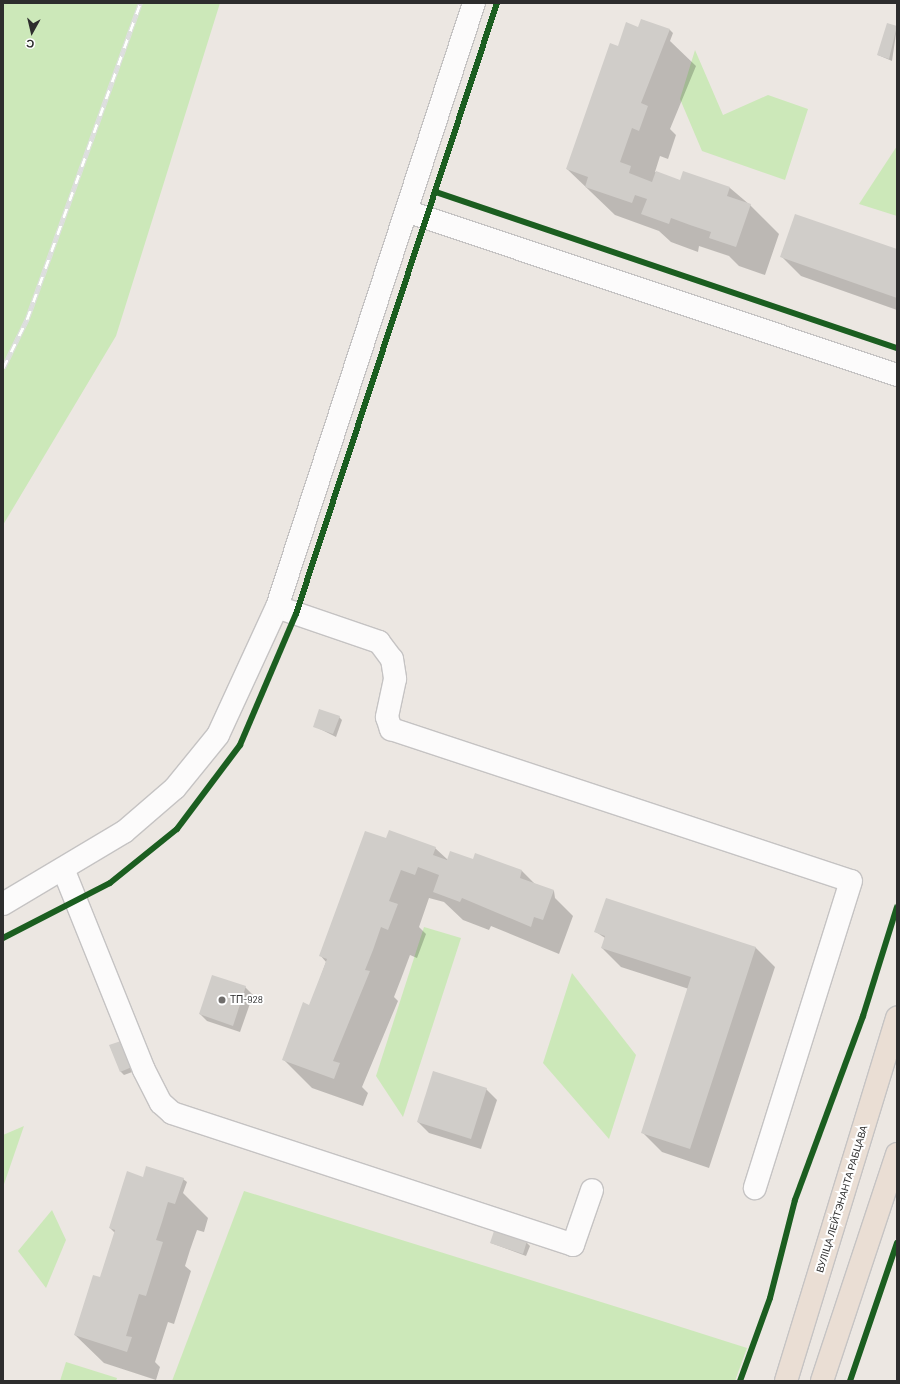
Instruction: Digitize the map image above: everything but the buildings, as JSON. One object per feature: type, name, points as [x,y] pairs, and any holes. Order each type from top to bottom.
[{"type":"highway","name":"ВУЛІЦА ЛЕЙТЭНАНТА РАБЦАВА","points":[[786,1381],[897,1018]]},
{"type":"highway","points":[[822,1381],[897,1154]]},
{"type":"street","points":[[3,904],[64,871],[124,832],[158,803],[218,734],[277,607],[474,3]]},
{"type":"street","points":[[406,211],[897,375]]},
{"type":"street","points":[[277,607],[379,642],[392,659],[395,679],[387,717],[391,729],[851,881],[755,1188]]},
{"type":"street","points":[[64,871],[144,1070],[161,1103],[172,1113],[573,1245],[592,1190]]},
{"type":"green space","points":[[3,3],[220,3],[116,336],[3,525]]},
{"type":"green space","points":[[695,50],[723,115],[768,95],[808,109],[785,180],[702,151],[680,99]]},
{"type":"green space","points":[[897,146],[897,216],[859,204]]},
{"type":"green space","points":[[424,927],[461,938],[403,1117],[376,1076]]},
{"type":"green space","points":[[572,973],[636,1055],[609,1139],[543,1063]]},
{"type":"green space","points":[[24,1126],[3,1187],[3,1135]]},
{"type":"green space","points":[[244,1191],[747,1348],[735,1381],[172,1381]]},
{"type":"green space","points":[[52,1210],[66,1240],[46,1288],[18,1251]]},
{"type":"green space","points":[[66,1362],[117,1378],[116,1381],[60,1381]]},
{"type":"railway","points":[[3,368],[27,319],[140,3]]},
{"type":"cycle path","points":[[3,938],[110,883],[177,829],[240,745],[296,614],[497,3]]},
{"type":"cycle path","points":[[436,192],[897,348]]},
{"type":"cycle path","points":[[740,1381],[770,1298],[795,1200],[863,1016],[897,907]]},
{"type":"cycle path","points":[[850,1381],[897,1243]]},
{"type":"place","name":"ТП-928","points":[[222,1000]]}]
